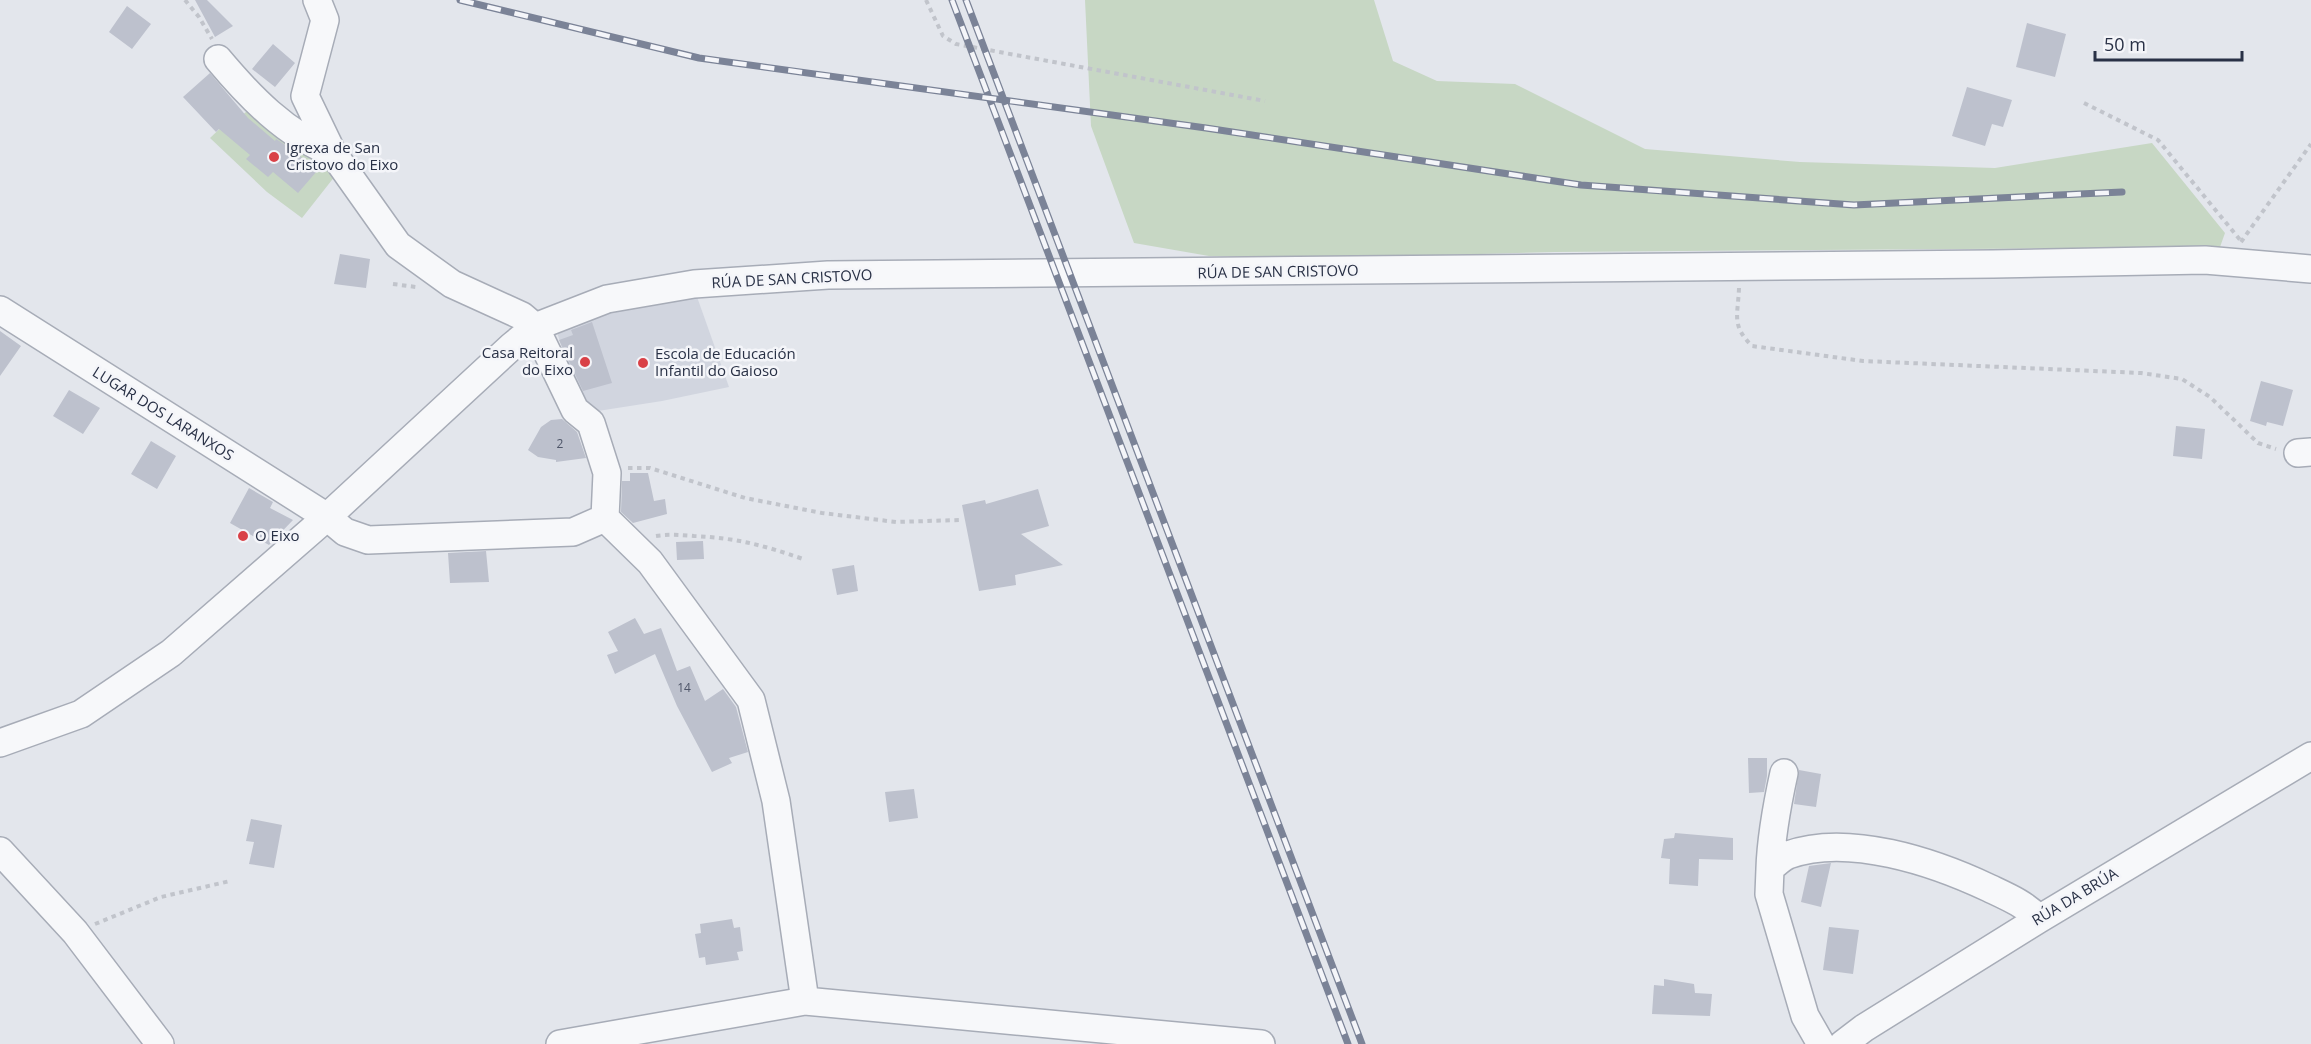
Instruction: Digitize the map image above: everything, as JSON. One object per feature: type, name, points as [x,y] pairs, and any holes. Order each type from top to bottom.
[{"type":"street","points":[[316,0],[325,20],[305,96],[332,152],[398,245],[452,284],[522,316],[535,327],[575,410],[591,423],[607,473],[605,518],[650,562],[751,700],[777,801],[805,1001]]},
{"type":"street","points":[[219,61],[266,111],[314,145],[332,152]]},
{"type":"street","name":"RÚA DE SAN CRISTOVO","points":[[0,743],[81,714],[171,653],[327,518],[535,327],[607,299],[693,284],[828,275],[1739,267],[2205,260],[2238,252],[2311,269]]},
{"type":"street","name":"LUGAR DOS LARANXOS","points":[[0,310],[327,518],[345,532],[368,540],[573,532],[605,518]]},
{"type":"street","name":"RÚA DA BRÚA","points":[[1844,1044],[1864,1028],[2039,918],[2311,756]]},
{"type":"street","points":[[1784,773],[1773,826],[1769,894],[1805,1016],[1821,1044]]},
{"type":"street","points":[[1770,869],[1786,855],[1818,849],[1864,849],[1922,860],[1955,873],[2027,906],[2039,918]]},
{"type":"street","points":[[0,853],[75,932],[160,1044]]},
{"type":"street","points":[[560,1044],[805,1001],[1261,1044]]},
{"type":"path","points":[[185,0],[204,26],[221,56],[219,61]]},
{"type":"path","points":[[926,0],[943,36],[956,44],[1266,101]]},
{"type":"path","points":[[2084,103],[2158,140],[2238,252],[2311,144]]},
{"type":"path","points":[[1739,267],[1737,322],[1740,334],[1752,346],[1863,361],[2141,373],[2182,380],[2210,397],[2258,443],[2280,450],[2305,453]]},
{"type":"path","points":[[607,473],[634,467],[650,468],[745,498],[822,513],[896,522],[959,520]]},
{"type":"path","points":[[633,545],[667,534],[723,538],[761,544],[802,559]]},
{"type":"path","points":[[75,932],[161,897],[230,881]]},
{"type":"shaded area","name":"Escola de Educación Infantil do Gaioso","points":[[696,294],[729,387],[662,401],[585,413],[576,393],[556,329],[644,303]]},
{"type":"green space","points":[[1085,0],[1374,0],[1393,61],[1437,81],[1515,84],[1645,149],[1800,162],[1995,168],[2152,143],[2225,233],[2220,247],[1555,252],[1333,258],[1209,256],[1134,243],[1091,126]]},
{"type":"green space","points":[[248,109],[339,171],[302,218],[267,192],[210,138],[231,118],[245,113]]},
{"type":"building","points":[[195,0],[207,0],[233,26],[215,37]]},
{"type":"building","points":[[127,6],[151,24],[132,49],[109,32]]},
{"type":"building","points":[[2027,23],[2066,34],[2055,77],[2016,67]]},
{"type":"building","points":[[273,44],[295,63],[275,87],[252,69]]},
{"type":"building","points":[[210,73],[248,118],[275,141],[276,139],[293,150],[317,171],[298,193],[273,172],[268,177],[246,159],[250,155],[219,129],[216,132],[183,97]]},
{"type":"building","points":[[1967,87],[2012,100],[2003,127],[1992,124],[1985,146],[1952,136]]},
{"type":"building","points":[[340,254],[370,259],[366,288],[334,284]]},
{"type":"building","name":"Casa Reitoral do Eixo","points":[[592,322],[612,383],[583,391],[559,340],[573,335],[571,330]]},
{"type":"building","points":[[0,331],[21,346],[0,376]]},
{"type":"building","points":[[2261,381],[2293,390],[2283,426],[2267,422],[2266,426],[2250,421]]},
{"type":"building","points":[[69,390],[100,408],[83,434],[53,416]]},
{"type":"building","points":[[562,419],[577,432],[586,458],[556,462],[556,460],[538,457],[528,450],[541,427],[551,420]]},
{"type":"building","points":[[2176,426],[2205,429],[2202,459],[2173,456]]},
{"type":"building","points":[[151,441],[176,456],[157,489],[131,474]]},
{"type":"building","points":[[630,473],[648,473],[654,501],[665,499],[667,514],[633,523],[621,512],[622,481],[630,481]]},
{"type":"building","points":[[249,488],[273,502],[270,508],[293,520],[269,545],[230,523]]},
{"type":"building","points":[[1038,489],[1049,526],[1021,534],[1063,565],[1015,575],[1016,585],[979,591],[962,505],[985,500],[986,504]]},
{"type":"building","points":[[703,541],[704,559],[677,560],[676,542]]},
{"type":"building","points":[[486,551],[489,582],[450,583],[448,553]]},
{"type":"building","points":[[854,565],[858,591],[837,595],[832,569]]},
{"type":"building","points":[[635,618],[644,634],[661,628],[677,671],[690,666],[705,701],[723,689],[736,707],[748,752],[729,758],[732,763],[712,772],[677,706],[655,654],[615,674],[607,655],[618,651],[608,632]]},
{"type":"building","points":[[1748,758],[1767,758],[1764,792],[1749,793]]},
{"type":"building","points":[[1799,770],[1821,774],[1816,807],[1794,804]]},
{"type":"building","points":[[914,789],[918,818],[889,822],[885,792]]},
{"type":"building","points":[[251,819],[282,825],[274,868],[249,864],[254,842],[246,841]]},
{"type":"building","points":[[1675,833],[1733,838],[1733,860],[1699,859],[1698,886],[1669,884],[1670,859],[1661,858],[1664,839],[1674,838]]},
{"type":"building","points":[[1831,863],[1821,907],[1801,902],[1809,866]]},
{"type":"building","points":[[732,919],[734,928],[740,927],[743,951],[737,952],[739,960],[706,965],[705,957],[699,958],[695,934],[701,933],[700,924]]},
{"type":"building","points":[[1829,927],[1859,930],[1853,974],[1823,970]]},
{"type":"building","points":[[1664,979],[1694,984],[1695,993],[1712,994],[1710,1016],[1652,1014],[1654,985],[1664,986]]},
{"type":"railway","points":[[460,0],[699,58],[1206,128],[1581,185],[1854,205],[2122,192]]},
{"type":"railway","points":[[952,0],[1348,1044]]},
{"type":"railway","points":[[966,0],[1362,1044]]},
{"type":"place","name":"Igrexa de San Cristovo do Eixo","points":[[274,157]]},
{"type":"place","name":"Casa Reitoral do Eixo","points":[[585,362]]},
{"type":"place","name":"Escola de Educación Infantil do Gaioso","points":[[643,363]]},
{"type":"place","name":"O Eixo","points":[[243,536]]}]
